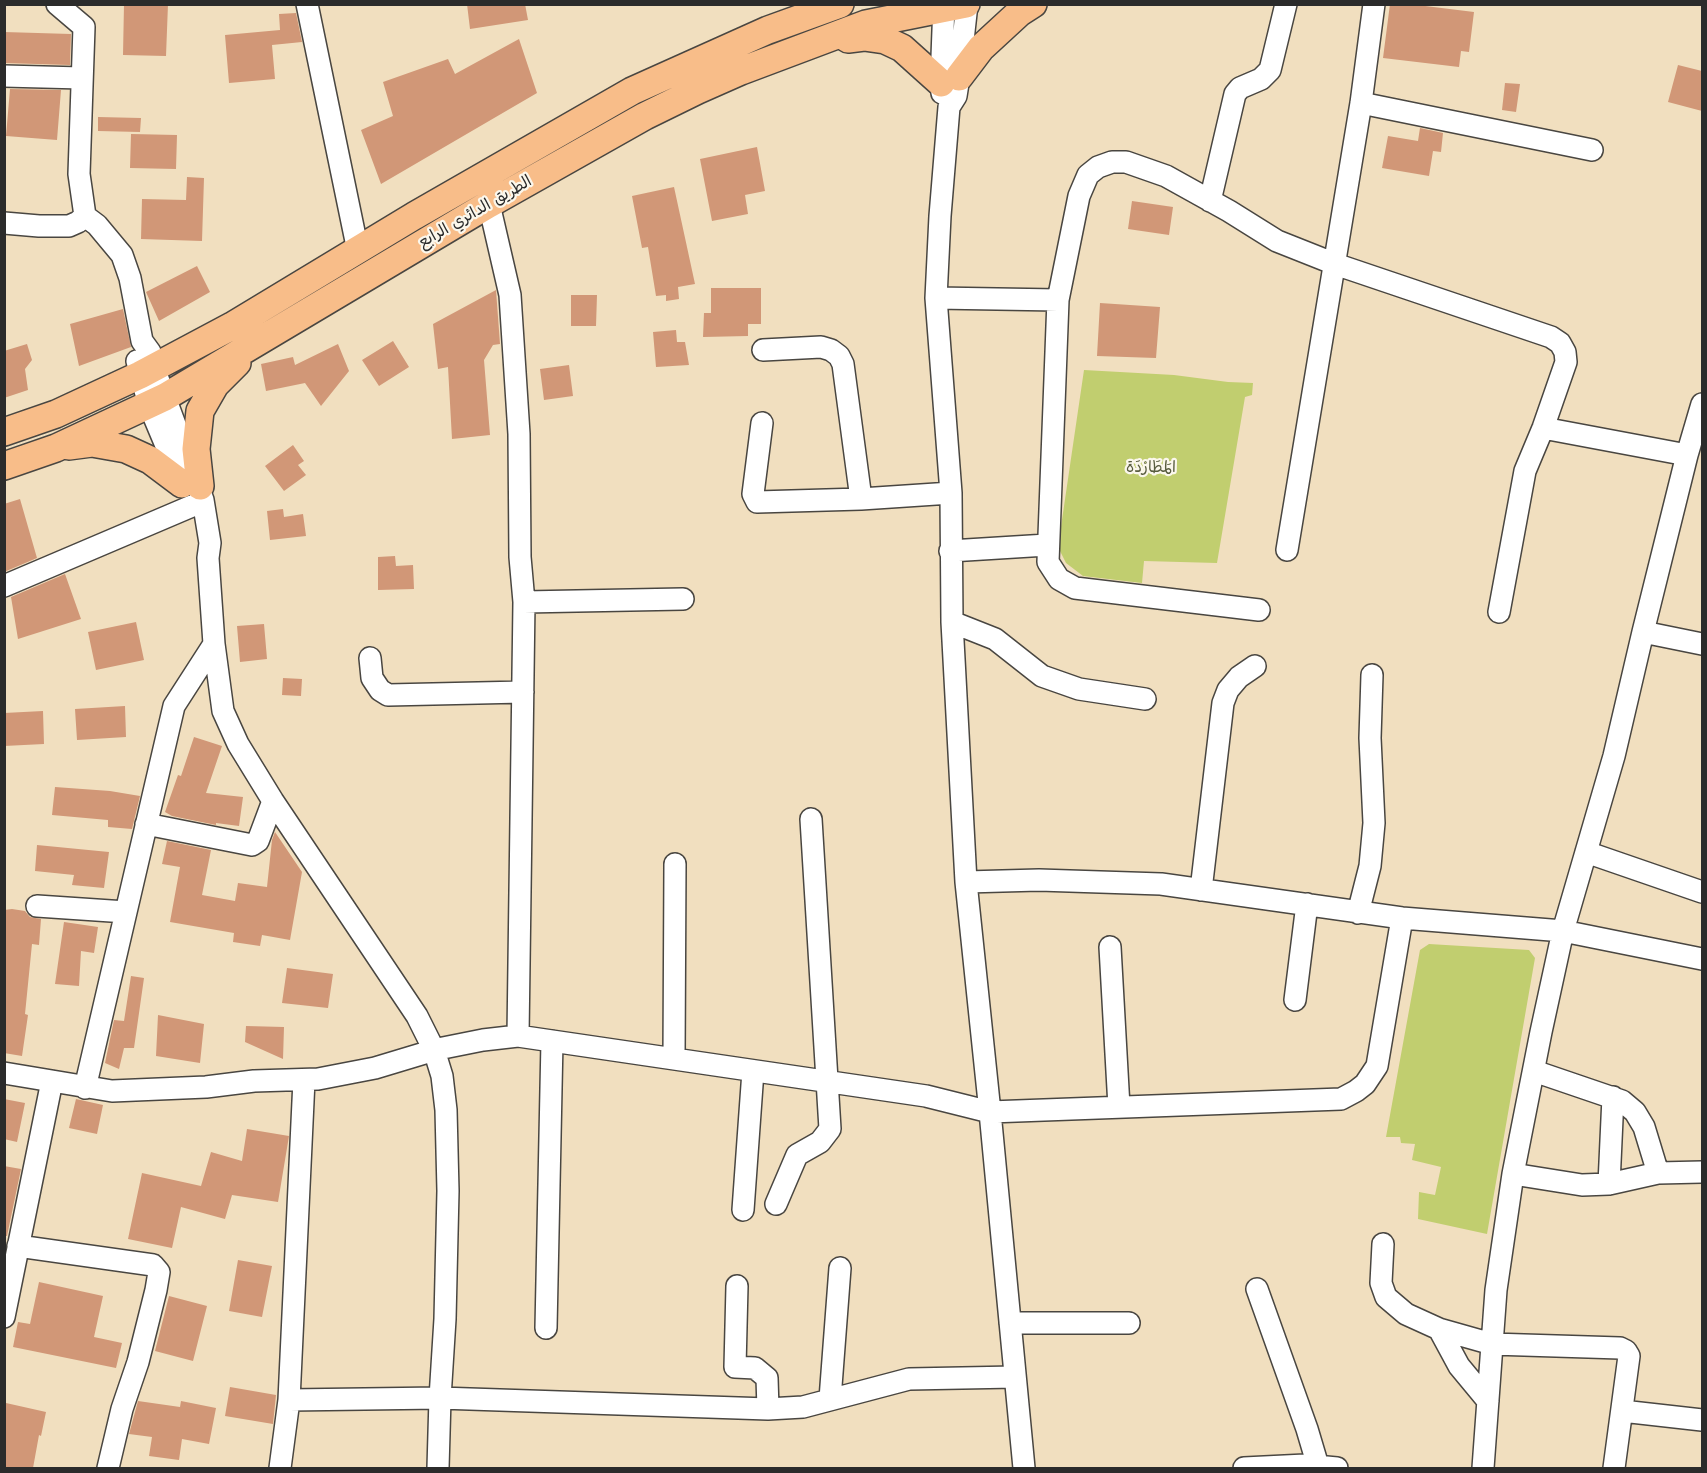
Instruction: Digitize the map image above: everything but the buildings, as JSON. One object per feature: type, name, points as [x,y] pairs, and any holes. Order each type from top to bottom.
[{"type":"main road","name":"الطريق الدائري الرابع","points":[[4,432],[56,414],[147,372],[232,326],[480,177],[632,91],[768,30],[840,4]]},
{"type":"main road","points":[[820,41],[864,37],[885,39],[902,48],[950,89],[981,48],[1019,13],[1033,4]]},
{"type":"main road","name":"الطريق الدائري الرابع","points":[[4,466],[56,448],[157,400],[489,204],[656,111],[741,71],[866,24],[955,5]]},
{"type":"main road","points":[[191,492],[200,411],[215,385],[262,337]]},
{"type":"main road","points":[[56,448],[92,443],[126,449],[150,460],[191,492]]},
{"type":"street","points":[[57,4],[84,27],[80,174],[85,216],[97,225],[122,255],[130,278],[142,341],[150,352],[147,372],[191,492],[209,532],[208,558],[214,644],[223,711],[238,744],[273,801],[417,1016],[434,1050],[442,1076],[447,1142],[445,1319],[438,1468]]},
{"type":"street","points":[[307,4],[358,251]]},
{"type":"street","points":[[1210,201],[1235,94],[1240,88],[1261,79],[1270,70],[1286,4]]},
{"type":"street","points":[[1287,550],[1361,103],[1374,4]]},
{"type":"street","points":[[955,5],[936,298],[948,434],[952,622],[966,882],[1024,1468]]},
{"type":"street","points":[[4,76],[82,78]]},
{"type":"street","points":[[1361,103],[1592,150]]},
{"type":"street","points":[[1259,610],[1075,588],[1059,579],[1048,562],[1058,300],[1079,195],[1088,175],[1098,167],[1112,162],[1126,162],[1166,176],[1277,241],[1335,264],[1551,337],[1560,343],[1565,352],[1566,362],[1525,471],[1499,612]]},
{"type":"street","points":[[489,204],[510,295],[519,434],[520,557],[524,602],[518,1036]]},
{"type":"street","points":[[4,223],[39,226],[69,225],[85,216]]},
{"type":"street","points":[[936,298],[1058,300]]},
{"type":"street","points":[[763,350],[821,347],[839,356],[843,364],[861,499]]},
{"type":"street","points":[[1483,1468],[1496,1290],[1513,1174],[1534,1071],[1563,931],[1614,756],[1687,455],[1698,434],[1702,404]]},
{"type":"street","points":[[762,423],[753,494],[757,502],[861,499],[951,493]]},
{"type":"street","points":[[1543,428],[1687,455]]},
{"type":"street","points":[[4,586],[191,492]]},
{"type":"street","points":[[950,551],[1047,545]]},
{"type":"street","points":[[524,602],[683,599]]},
{"type":"street","points":[[952,622],[995,639],[1042,676],[1079,689],[1145,699]]},
{"type":"street","points":[[1643,632],[1702,644]]},
{"type":"street","points":[[85,1088],[174,706],[214,644]]},
{"type":"street","points":[[369,658],[372,678],[380,690],[388,695],[523,692]]},
{"type":"street","points":[[1201,890],[1223,703],[1228,690],[1239,677],[1256,666]]},
{"type":"street","points":[[1358,913],[1370,866],[1374,824],[1370,738],[1372,675]]},
{"type":"street","points":[[146,824],[252,845],[258,841],[273,801]]},
{"type":"street","points":[[776,1204],[797,1155],[820,1142],[830,1129],[811,819]]},
{"type":"street","points":[[1586,852],[1702,892]]},
{"type":"street","points":[[674,1058],[675,864]]},
{"type":"street","points":[[966,882],[1039,880],[1161,884],[1358,913],[1563,931],[1702,959]]},
{"type":"street","points":[[1295,1000],[1307,904]]},
{"type":"street","points":[[38,906],[126,912]]},
{"type":"street","points":[[4,1073],[112,1091],[318,1079],[375,1068],[434,1050],[483,1040],[518,1036],[926,1096],[990,1112],[1341,1099],[1365,1084],[1377,1066],[1402,918]]},
{"type":"street","points":[[1110,947],[1119,1107]]},
{"type":"street","points":[[546,1328],[552,1041]]},
{"type":"street","points":[[743,1210],[753,1071]]},
{"type":"street","points":[[1534,1071],[1622,1101],[1635,1112],[1644,1127],[1658,1173]]},
{"type":"street","points":[[280,1468],[289,1400],[299,1139],[304,1080]]},
{"type":"street","points":[[4,1317],[52,1081]]},
{"type":"street","points":[[1609,1184],[1613,1097]]},
{"type":"street","points":[[1513,1174],[1582,1185],[1609,1184],[1658,1173],[1702,1172]]},
{"type":"street","points":[[1383,1244],[1381,1282],[1386,1297],[1406,1314],[1439,1329],[1492,1344],[1620,1348],[1626,1351],[1629,1356],[1614,1468]]},
{"type":"street","points":[[18,1246],[153,1265],[159,1272],[143,1341],[122,1409],[108,1468]]},
{"type":"street","points":[[830,1399],[840,1268]]},
{"type":"street","points":[[737,1286],[735,1367],[755,1368],[767,1378],[768,1409]]},
{"type":"street","points":[[1257,1289],[1307,1429],[1327,1467]]},
{"type":"street","points":[[1010,1323],[1129,1323]]},
{"type":"street","points":[[1439,1329],[1459,1366],[1488,1401]]},
{"type":"street","points":[[289,1400],[440,1398],[768,1409],[803,1407],[909,1379],[1014,1377]]},
{"type":"street","points":[[1622,1411],[1702,1420]]},
{"type":"street","points":[[1244,1468],[1305,1465],[1327,1467]]},
{"type":"green space","name":"المَطَارْدَة","points":[[1084,370],[1174,375],[1253,383],[1252,395],[1245,397],[1217,563],[1144,561],[1142,583],[1083,576],[1066,563],[1058,547]]},
{"type":"green space","points":[[1429,944],[1529,950],[1535,958],[1487,1234],[1418,1219],[1419,1192],[1435,1195],[1441,1167],[1412,1160],[1415,1144],[1401,1143],[1400,1137],[1386,1137],[1420,950]]}]
